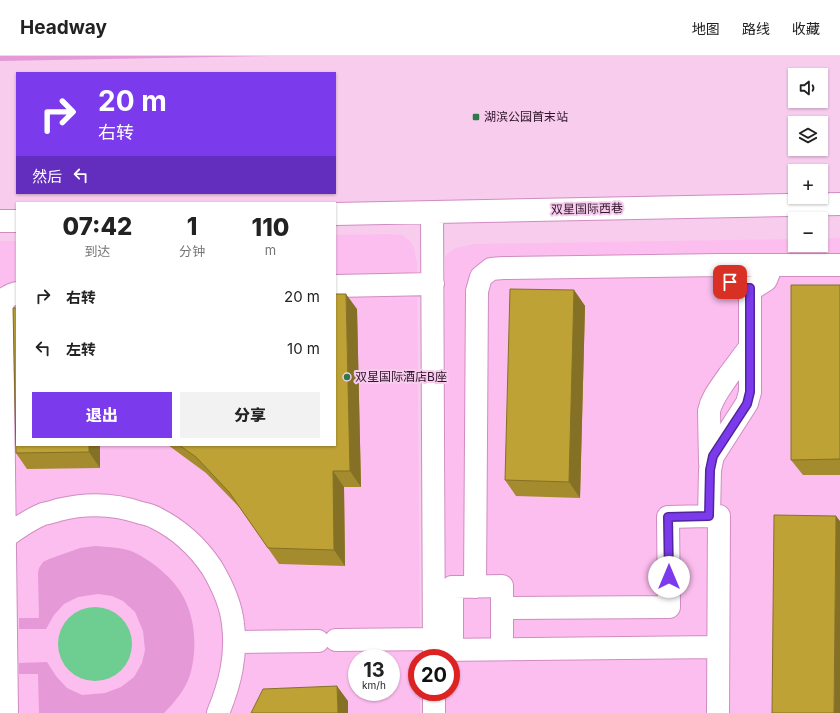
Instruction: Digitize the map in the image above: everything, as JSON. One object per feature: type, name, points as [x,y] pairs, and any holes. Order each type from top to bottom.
[{"type":"street","name":"双星国际西巷","points":[[336,214],[840,204]]},
{"type":"street","points":[[432,212],[439,649]]},
{"type":"street","points":[[0,221],[16,221]]},
{"type":"street","points":[[722,265],[730,282],[742,288],[750,288],[755,287],[766,280],[772,265]]},
{"type":"street","points":[[475,587],[477,291],[481,277],[491,269],[503,268],[840,265]]},
{"type":"street","points":[[336,286],[433,284]]},
{"type":"street","points":[[710,470],[713,456],[747,404],[750,392],[750,288]]},
{"type":"street","points":[[7,713],[3,672],[4,538],[2,308],[4,299],[16,293]]},
{"type":"street","points":[[709,516],[709,411],[714,396],[750,347]]},
{"type":"street","points":[[4,538],[20,526],[43,514],[66,508],[88,505],[110,505],[133,510],[155,517],[175,529],[192,543],[207,561],[219,580],[228,602],[233,623],[235,642],[232,670],[226,693],[218,713]]},
{"type":"street","points":[[502,608],[669,607],[668,517],[719,516],[718,713]]},
{"type":"street","points":[[439,649],[452,587],[502,586],[502,649]]},
{"type":"street","points":[[235,642],[327,641],[439,649]]},
{"type":"street","points":[[460,649],[718,648]]},
{"type":"street","points":[[434,701],[434,713]]},
{"type":"shaded area","points":[[0,56],[270,56],[0,61]]},
{"type":"shaded area","points":[[390,234],[402,235],[410,241],[414,248],[417,264],[420,649],[408,649],[408,701],[420,701],[420,713],[0,713],[0,241],[16,241],[16,446],[336,446],[336,235]]},
{"type":"shaded area","points":[[840,238],[840,713],[446,713],[446,701],[460,701],[460,649],[446,649],[445,256],[455,248],[476,244],[788,239],[788,252],[828,252],[828,239]]},
{"type":"shaded area","points":[[95,546],[113,547],[131,551],[155,565],[176,585],[189,609],[194,637],[194,656],[190,675],[176,700],[164,713],[39,713],[38,674],[19,674],[19,663],[47,662],[56,676],[67,688],[82,695],[105,693],[121,687],[134,677],[142,663],[145,650],[143,631],[135,612],[123,601],[112,596],[98,594],[78,597],[64,604],[54,615],[46,629],[19,629],[19,618],[39,618],[38,573],[43,562],[80,548]]},
{"type":"shaded area","points":[[95,607],[109,610],[121,618],[129,630],[132,644],[129,658],[121,670],[109,678],[95,681],[81,678],[69,670],[61,658],[58,644],[61,630],[69,618],[81,610]]},
{"type":"building","points":[[791,285],[840,285],[840,459],[791,460]]},
{"type":"building","points":[[510,289],[574,290],[569,482],[505,480]]},
{"type":"building","points":[[336,294],[346,294],[350,471],[333,471],[334,550],[268,548],[229,492],[196,457],[180,446],[336,446]]},
{"type":"building","points":[[13,308],[16,308],[16,446],[89,446],[89,452],[16,453]]},
{"type":"building","points":[[774,515],[836,516],[834,713],[772,713]]},
{"type":"building","points":[[337,686],[338,713],[251,713],[263,689]]},
{"type":"place","name":"湖滨公园首末站","points":[[476,117]]},
{"type":"place","name":"双星国际酒店B座","points":[[347,377]]},
{"type":"route","points":[[669,577],[668,517],[709,516],[710,470],[713,456],[747,404],[750,392],[750,288],[742,288],[730,282]]}]
